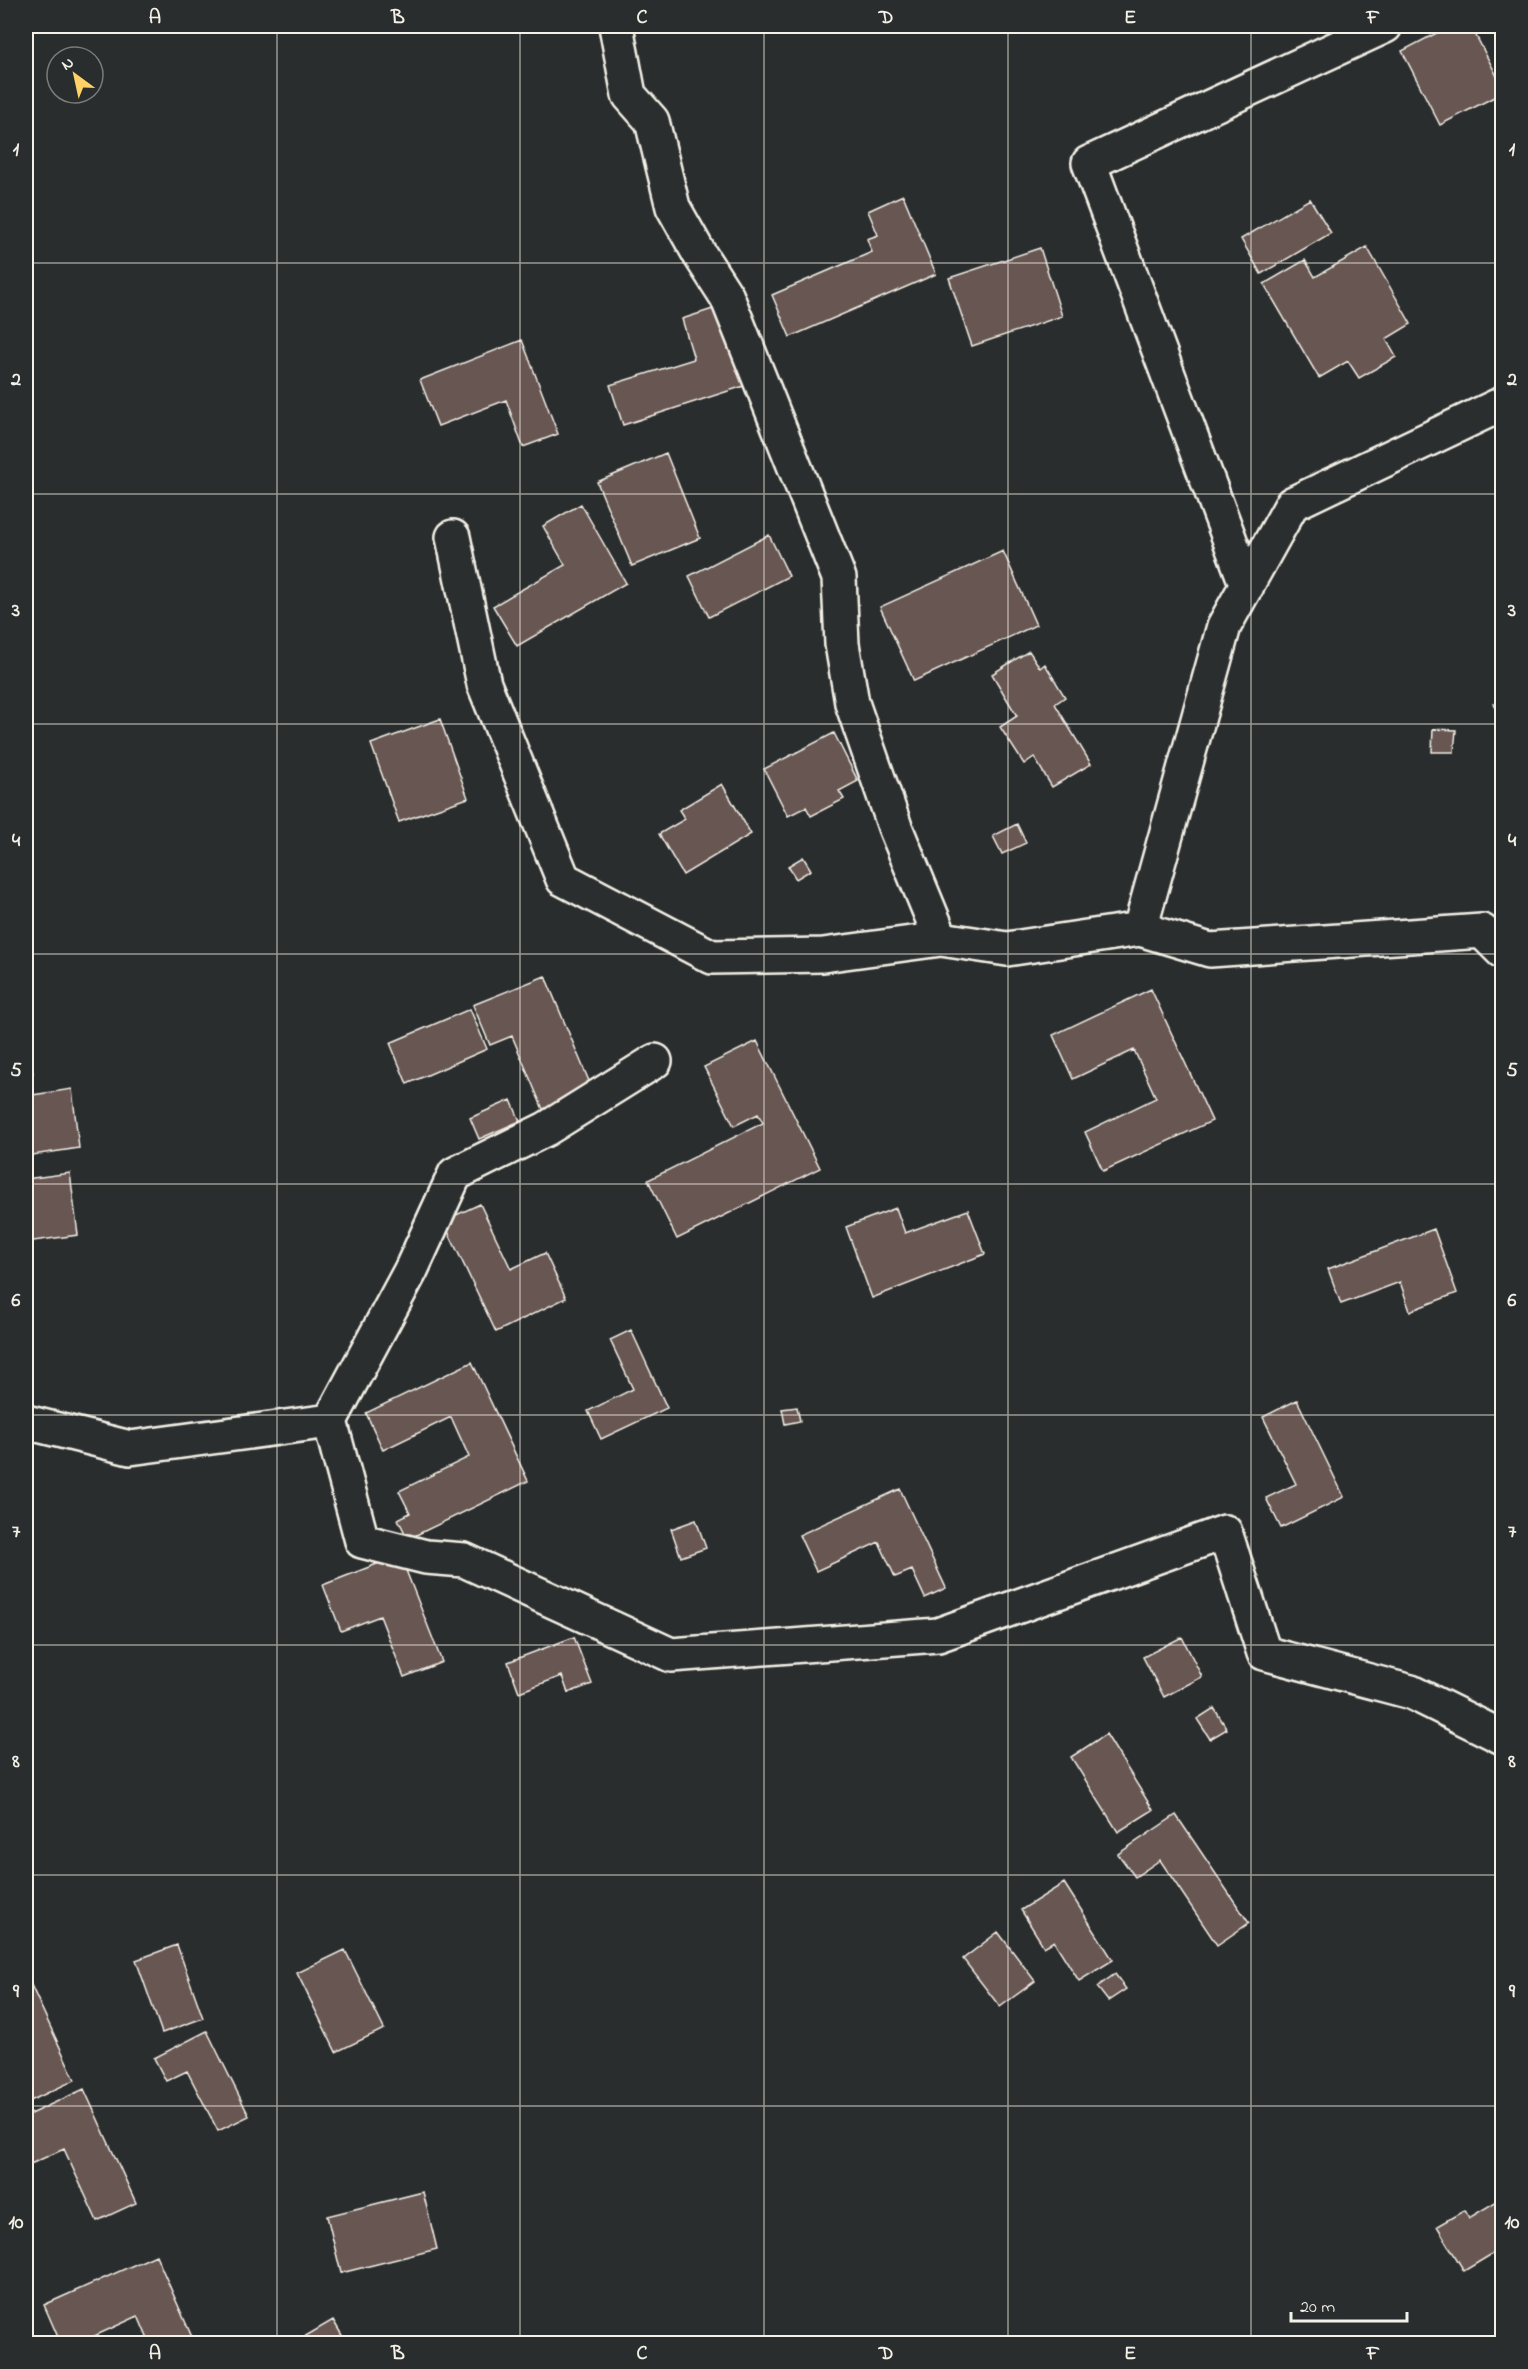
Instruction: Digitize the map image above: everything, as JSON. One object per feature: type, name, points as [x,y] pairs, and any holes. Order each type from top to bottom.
[{"type":"street","points":[[616,26],[629,95],[652,121],[673,207],[699,255],[727,297],[839,578],[842,644],[852,703],[895,827],[941,939]]},
{"type":"street","points":[[1247,586],[1089,163],[1386,26]]},
{"type":"street","points":[[1140,929],[1224,626],[1292,504],[1503,404]]},
{"type":"street","points":[[453,537],[484,684],[563,879],[712,957],[823,955],[941,939],[1006,949],[1140,929],[1210,950],[1482,931],[1503,951]]},
{"type":"street","points":[[655,1061],[546,1129],[455,1174],[411,1270],[330,1421],[362,1541],[426,1557],[464,1560],[671,1655],[938,1635],[1225,1532],[1264,1653],[1411,1692],[1503,1737]]},
{"type":"street","points":[[26,1422],[130,1448],[330,1421]]},
{"type":"building","points":[[1450,26],[1471,26],[1502,86],[1502,93],[1440,125],[1402,51]]},
{"type":"building","points":[[903,195],[936,274],[790,337],[772,295],[872,252],[867,239],[878,235],[868,211]]},
{"type":"building","points":[[1310,199],[1331,233],[1261,274],[1241,239]]},
{"type":"building","points":[[1367,247],[1411,324],[1386,339],[1396,357],[1359,378],[1348,361],[1319,378],[1264,284],[1305,260],[1315,277]]},
{"type":"building","points":[[1040,248],[1062,316],[972,346],[949,278]]},
{"type":"building","points":[[722,306],[747,385],[623,425],[610,385],[694,359],[682,319]]},
{"type":"building","points":[[522,340],[558,434],[523,447],[506,400],[438,426],[420,380]]},
{"type":"building","points":[[666,453],[700,538],[632,566],[597,482]]},
{"type":"building","points":[[581,504],[626,583],[517,646],[493,606],[565,565],[543,526]]},
{"type":"building","points":[[769,535],[789,576],[709,617],[689,576]]},
{"type":"building","points":[[1003,551],[1036,625],[914,681],[880,607]]},
{"type":"building","points":[[1029,651],[1040,668],[1045,664],[1065,697],[1055,704],[1091,764],[1052,787],[1034,757],[1024,764],[1000,727],[1017,716],[992,674]]},
{"type":"building","points":[[1502,701],[1502,728],[1494,704]]},
{"type":"building","points":[[440,719],[468,798],[399,822],[371,744]]},
{"type":"building","points":[[1433,729],[1456,730],[1454,752],[1432,752]]},
{"type":"building","points":[[834,733],[858,781],[839,791],[844,799],[811,816],[806,807],[788,816],[764,769]]},
{"type":"building","points":[[722,784],[751,834],[683,875],[659,834],[685,819],[679,810]]},
{"type":"building","points":[[1017,824],[1026,843],[1002,854],[993,836]]},
{"type":"building","points":[[803,857],[811,870],[796,879],[788,866]]},
{"type":"building","points":[[545,976],[594,1093],[545,1114],[512,1036],[490,1045],[473,1005]]},
{"type":"building","points":[[1151,989],[1212,1121],[1103,1171],[1085,1132],[1156,1098],[1134,1050],[1073,1079],[1053,1035]]},
{"type":"building","points":[[470,1009],[487,1049],[407,1084],[390,1043]]},
{"type":"building","points":[[26,1010],[33,1035],[26,1037]]},
{"type":"building","points":[[757,1041],[820,1168],[677,1239],[648,1180],[763,1123],[758,1114],[734,1126],[704,1067]]},
{"type":"building","points":[[26,1049],[33,1073],[26,1075]]},
{"type":"building","points":[[72,1089],[79,1148],[26,1156],[26,1096]]},
{"type":"building","points":[[511,1100],[520,1121],[479,1139],[470,1118]]},
{"type":"building","points":[[70,1173],[78,1235],[26,1242],[26,1179]]},
{"type":"building","points":[[480,1204],[511,1269],[545,1253],[566,1298],[496,1332],[443,1221]]},
{"type":"building","points":[[896,1208],[905,1233],[968,1210],[985,1254],[872,1298],[846,1227]]},
{"type":"building","points":[[1434,1229],[1457,1293],[1410,1311],[1400,1282],[1341,1304],[1328,1269]]},
{"type":"building","points":[[631,1330],[667,1408],[601,1439],[588,1411],[633,1389],[610,1340]]},
{"type":"building","points":[[472,1362],[528,1481],[408,1539],[398,1519],[410,1513],[399,1491],[469,1457],[451,1417],[383,1450],[366,1413]]},
{"type":"building","points":[[1297,1400],[1344,1497],[1281,1528],[1266,1498],[1296,1484],[1263,1417]]},
{"type":"building","points":[[797,1407],[800,1421],[785,1424],[782,1409]]},
{"type":"building","points":[[900,1489],[946,1588],[925,1598],[912,1570],[895,1577],[879,1542],[816,1571],[799,1535]]},
{"type":"building","points":[[696,1520],[706,1548],[681,1557],[671,1529]]},
{"type":"building","points":[[400,1555],[442,1662],[404,1677],[380,1616],[341,1631],[323,1585]]},
{"type":"building","points":[[574,1637],[592,1684],[568,1693],[562,1676],[519,1692],[508,1662]]},
{"type":"building","points":[[1182,1637],[1202,1677],[1164,1697],[1143,1657]]},
{"type":"building","points":[[1214,1708],[1227,1729],[1210,1739],[1197,1719]]},
{"type":"building","points":[[1106,1734],[1153,1810],[1118,1832],[1071,1757]]},
{"type":"building","points":[[1176,1815],[1249,1923],[1217,1945],[1160,1860],[1135,1877],[1118,1854]]},
{"type":"building","points":[[1064,1883],[1113,1960],[1079,1981],[1054,1941],[1044,1947],[1021,1910]]},
{"type":"building","points":[[998,1932],[1035,1981],[1000,2007],[963,1959]]},
{"type":"building","points":[[177,1945],[203,2018],[162,2033],[136,1960]]},
{"type":"building","points":[[345,1950],[384,2029],[336,2052],[297,1973]]},
{"type":"building","points":[[1115,1974],[1126,1989],[1108,2001],[1097,1987]]},
{"type":"building","points":[[31,1985],[75,2080],[26,2103],[26,1987]]},
{"type":"building","points":[[207,2031],[249,2116],[218,2131],[187,2071],[166,2081],[154,2058]]},
{"type":"building","points":[[84,2089],[136,2203],[97,2221],[64,2149],[26,2166],[26,2116]]},
{"type":"building","points":[[423,2192],[437,2249],[341,2273],[327,2216]]},
{"type":"building","points":[[1502,2198],[1502,2248],[1464,2271],[1437,2226],[1465,2210],[1469,2218]]},
{"type":"building","points":[[156,2255],[195,2344],[150,2344],[138,2316],[77,2344],[61,2344],[44,2305]]},
{"type":"building","points":[[333,2320],[347,2344],[292,2344]]}]
